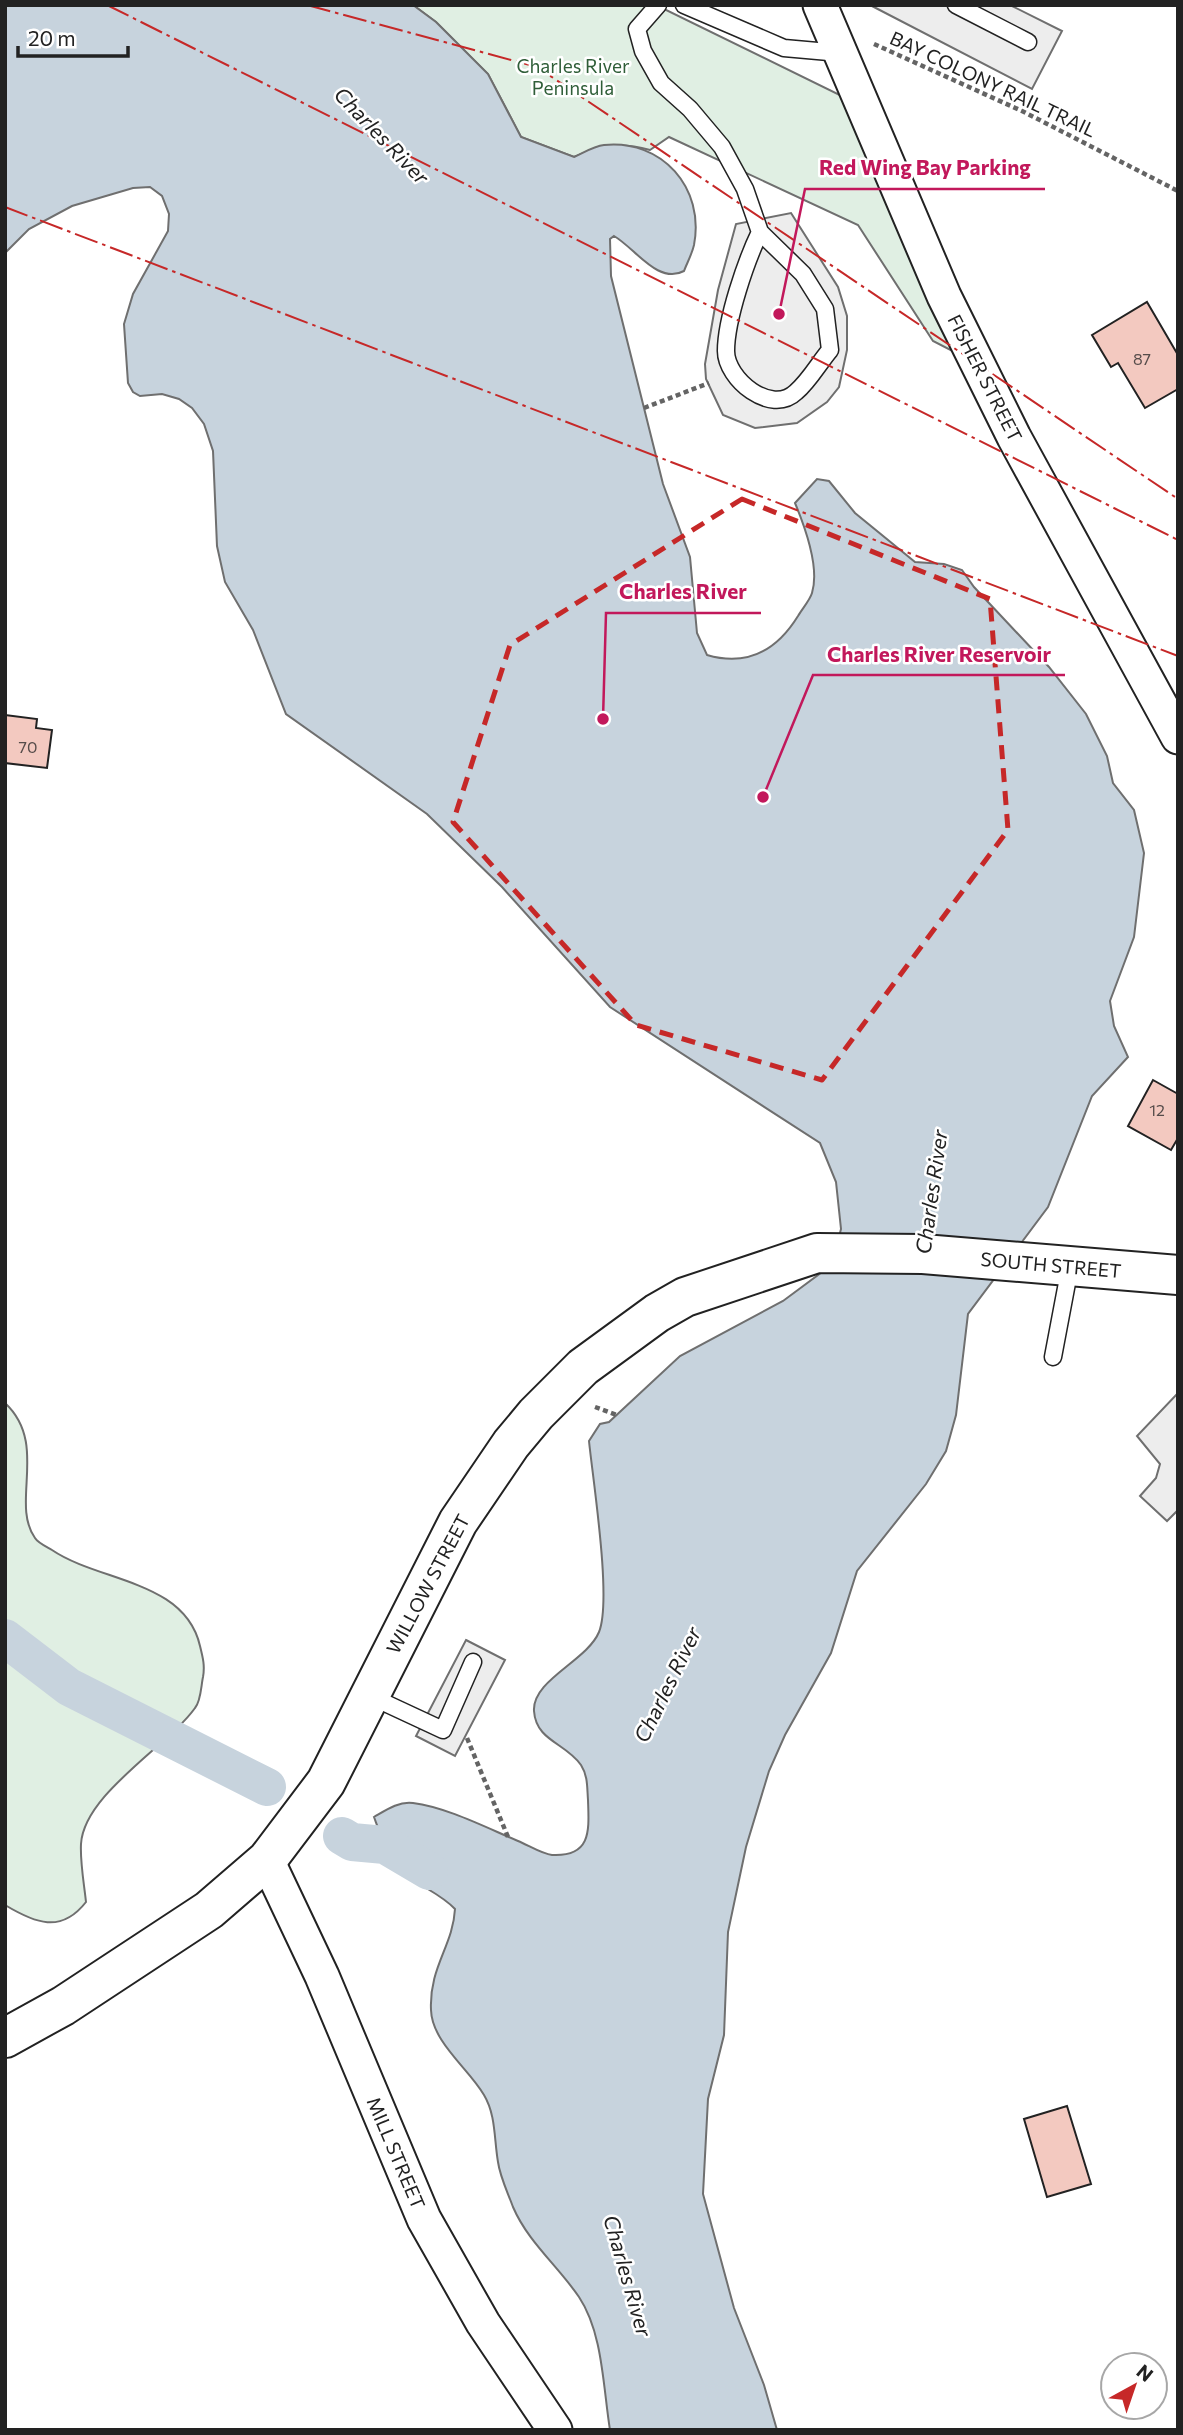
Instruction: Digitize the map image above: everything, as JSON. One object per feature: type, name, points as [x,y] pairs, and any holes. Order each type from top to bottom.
[{"type":"street","name":"FISHER STREET","points":[[824,14],[944,296],[1014,436],[1178,737]]},
{"type":"street","name":"WILLOW STREET","points":[[5,2038],[63,2006],[209,1910],[267,1860],[326,1782],[458,1522],[511,1444],[562,1386],[602,1351],[685,1297],[817,1254],[923,1255]]},
{"type":"street","name":"SOUTH STREET","points":[[923,1255],[1178,1275]]},
{"type":"street","name":"MILL STREET","points":[[267,1860],[322,1976],[424,2219],[483,2323],[555,2430]]},
{"type":"lane","points":[[658,5],[637,29],[643,51],[661,83],[690,109],[722,147],[746,189],[760,232],[803,274],[825,309],[830,350],[795,394],[774,399],[750,391],[732,374],[726,352],[744,265],[760,232]]},
{"type":"lane","points":[[684,5],[783,48],[840,52]]},
{"type":"lane","points":[[956,5],[1028,41]]},
{"type":"lane","points":[[1053,1357],[1060,1267]]},
{"type":"lane","points":[[370,1696],[443,1730],[473,1662]]},
{"type":"path","name":"BAY COLONY RAIL TRAIL","points":[[824,14],[1178,191]]},
{"type":"path","points":[[644,408],[732,374]]},
{"type":"path","points":[[452,1710],[477,1757],[508,1836]]},
{"type":"highlighted area","points":[[742,499],[990,599],[1008,830],[822,1080],[636,1025],[453,822],[510,645]]},
{"type":"green space","name":"Charles River Peninsula","points":[[413,5],[656,5],[852,101],[970,360],[933,341],[858,225],[669,137],[650,150],[611,146],[574,157],[521,137],[488,74],[436,22]]},
{"type":"green space","points":[[5,1403],[18,1419],[25,1436],[26,1508],[28,1524],[36,1540],[71,1561],[159,1595],[177,1608],[191,1624],[203,1662],[204,1673],[195,1708],[111,1789],[96,1807],[86,1825],[81,1844],[86,1902],[67,1919],[57,1922],[27,1917],[5,1905]]},
{"type":"shaded area","points":[[870,5],[1010,5],[1062,31],[1032,89]]},
{"type":"shaded area","points":[[791,213],[838,287],[847,316],[847,350],[839,387],[827,402],[797,423],[755,428],[723,415],[706,379],[705,364],[718,290],[736,224]]},
{"type":"shaded area","points":[[1178,1393],[1178,1510],[1167,1521],[1140,1496],[1156,1478],[1160,1464],[1137,1436]]},
{"type":"shaded area","points":[[466,1640],[505,1660],[455,1756],[416,1736]]},
{"type":"water","points":[[5,5],[413,5],[436,22],[488,74],[521,137],[574,157],[604,145],[625,145],[644,150],[661,159],[675,171],[693,204],[696,224],[691,255],[684,271],[665,273],[647,263],[614,236],[610,239],[611,276],[663,484],[690,557],[697,633],[707,655],[736,659],[748,657],[771,646],[790,628],[810,599],[814,583],[813,559],[795,503],[817,479],[829,481],[855,513],[915,562],[944,564],[962,570],[974,587],[1049,667],[1086,714],[1107,756],[1113,783],[1134,810],[1144,853],[1134,937],[1110,1001],[1114,1026],[1128,1057],[1092,1096],[1048,1207],[968,1314],[956,1415],[946,1451],[926,1484],[857,1571],[831,1653],[785,1735],[769,1771],[746,1847],[728,1932],[724,2035],[708,2099],[703,2194],[734,2308],[764,2385],[777,2430],[610,2430],[598,2344],[587,2311],[571,2286],[519,2220],[500,2173],[493,2119],[488,2103],[444,2044],[433,2022],[431,1995],[455,1909],[399,1869],[386,1848],[374,1817],[398,1805],[413,1803],[453,1813],[548,1854],[565,1854],[581,1846],[588,1831],[585,1773],[575,1758],[540,1729],[534,1711],[542,1690],[584,1652],[599,1632],[603,1568],[589,1441],[600,1424],[609,1422],[680,1356],[783,1301],[822,1272],[836,1249],[841,1229],[836,1182],[820,1143],[610,1007],[502,887],[427,814],[286,714],[253,630],[225,582],[217,546],[213,451],[204,424],[192,408],[179,399],[162,394],[140,396],[133,392],[128,383],[124,324],[133,294],[168,231],[169,214],[162,196],[150,187],[133,188],[72,206],[29,229],[5,253]]},
{"type":"building","points":[[1147,302],[1178,355],[1178,389],[1145,408],[1118,363],[1111,367],[1092,335]]},
{"type":"building","points":[[5,715],[37,719],[36,728],[52,730],[47,768],[5,763]]},
{"type":"building","points":[[1153,1080],[1178,1094],[1178,1138],[1171,1150],[1128,1126]]},
{"type":"building","points":[[1067,2106],[1091,2184],[1047,2197],[1024,2119]]},
{"type":"waterway","points":[[5,1638],[69,1687],[267,1787]]},
{"type":"waterway","points":[[342,1836],[352,1842],[385,1845],[429,1871]]},
{"type":"power","points":[[107,5],[1178,540]]},
{"type":"power","points":[[307,5],[537,67],[1178,499]]},
{"type":"power","points":[[5,207],[1178,656]]},
{"type":"place","name":"Red Wing Bay Parking","points":[[779,314]]},
{"type":"place","name":"Charles River","points":[[603,719]]},
{"type":"place","name":"Charles River Reservoir","points":[[763,797]]}]
